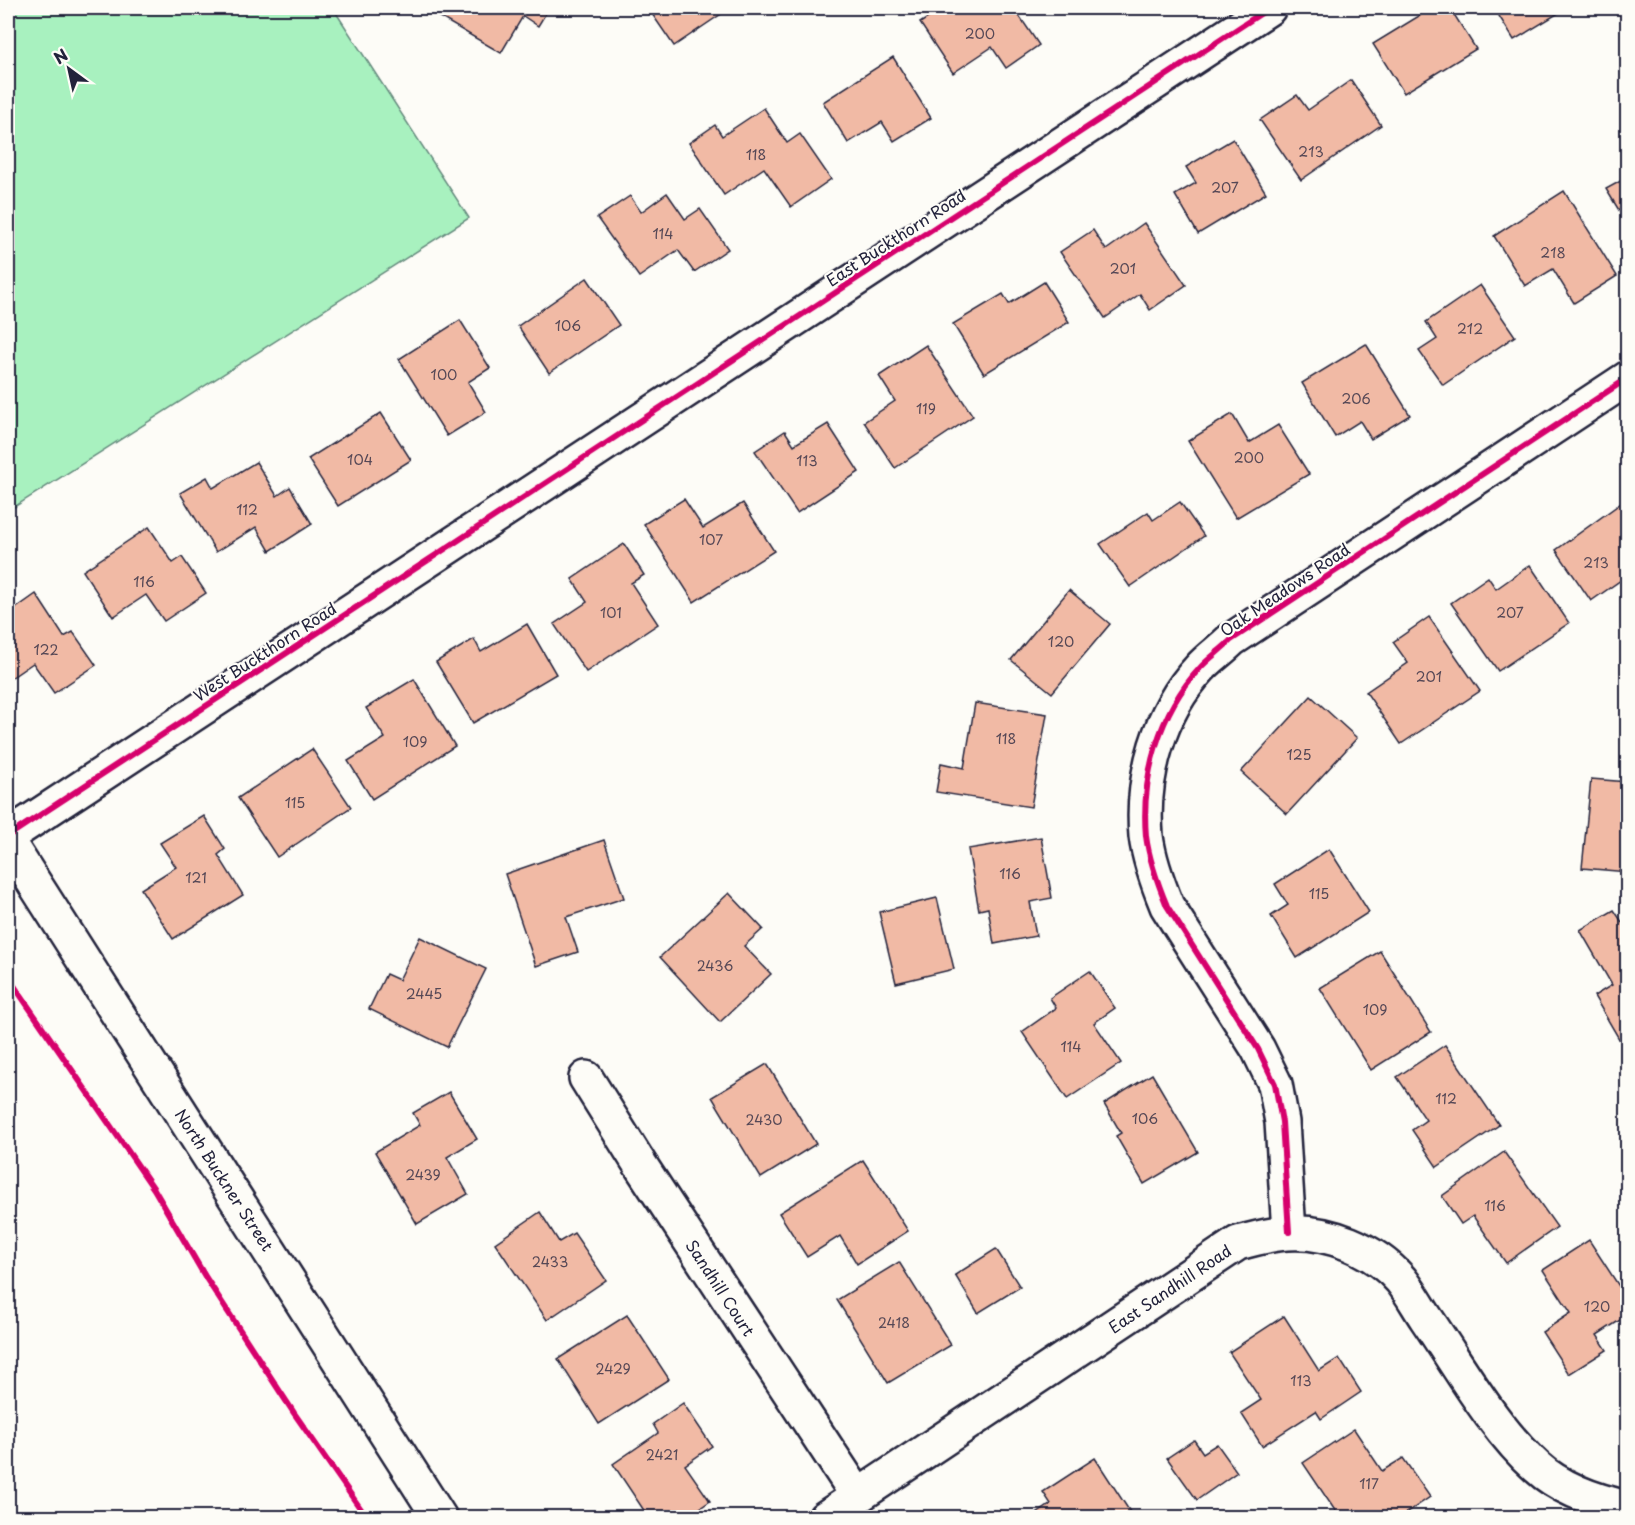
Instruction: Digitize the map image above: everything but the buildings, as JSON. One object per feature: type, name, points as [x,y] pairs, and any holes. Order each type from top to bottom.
[{"type":"street","name":"East Buckthorn Road","points":[[536,490],[1269,8]]},
{"type":"street","name":"Oak Meadows Road","points":[[1289,1232],[1282,1122],[1275,1084],[1258,1049],[1167,906],[1157,882],[1146,837],[1145,798],[1152,757],[1166,720],[1187,684],[1200,668],[1231,640],[1628,378]]},
{"type":"street","name":"West Buckthorn Road","points":[[8,836],[536,490]]},
{"type":"street","name":"North Buckner Street","points":[[8,842],[440,1518]]},
{"type":"street","name":"Sandhill Court","points":[[586,1078],[640,1166],[858,1496]]},
{"type":"street","name":"East Sandhill Road","points":[[825,1518],[1238,1244],[1267,1235],[1289,1232],[1332,1237],[1371,1254],[1401,1280],[1496,1420],[1522,1453],[1539,1469],[1564,1486],[1608,1504],[1628,1508]]},
{"type":"green space","points":[[8,8],[333,8],[469,218],[8,511]]},
{"type":"cycle path","points":[[8,836],[1269,8]]},
{"type":"cycle path","points":[[1289,1232],[1282,1122],[1275,1084],[1258,1049],[1167,906],[1149,854],[1145,814],[1147,791],[1150,769],[1164,725],[1186,685],[1204,664],[1231,640],[1628,378]]},
{"type":"cycle path","points":[[8,977],[154,1189],[206,1278],[294,1413],[367,1518]]}]
